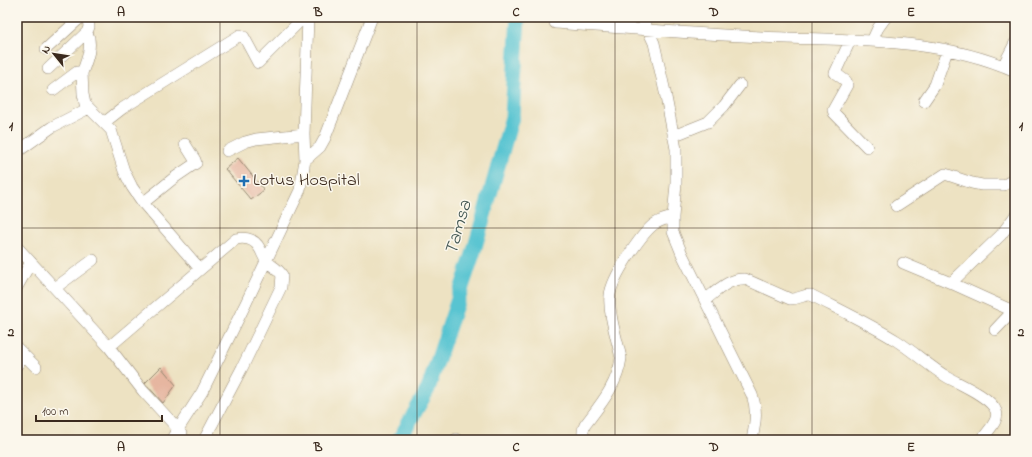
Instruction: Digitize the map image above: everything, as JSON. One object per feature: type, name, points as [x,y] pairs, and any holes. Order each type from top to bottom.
[{"type":"street","points":[[46,49],[82,17]]},
{"type":"street","points":[[48,69],[87,32],[89,27],[88,17]]},
{"type":"street","points":[[105,122],[123,108],[240,35],[244,37],[258,62],[304,17]]},
{"type":"street","points":[[171,440],[202,392],[300,190],[305,160],[304,134],[308,17]]},
{"type":"street","points":[[305,160],[320,147],[325,138],[372,17]]},
{"type":"street","points":[[642,17],[654,43],[666,92],[676,149],[676,184],[673,232],[682,254],[756,405],[756,417],[752,440]]},
{"type":"street","points":[[872,41],[878,28],[886,17]]},
{"type":"street","points":[[555,23],[759,37],[889,42],[947,50],[988,60],[1015,71]]},
{"type":"street","points":[[87,32],[90,37],[88,58],[82,72],[83,98],[89,108],[105,122],[111,130],[127,178],[136,194],[200,269]]},
{"type":"street","points":[[850,40],[835,73],[846,81],[847,85],[833,110],[834,113],[867,147]]},
{"type":"street","points":[[1003,66],[1015,43]]},
{"type":"street","points":[[924,101],[931,92],[938,78],[947,50]]},
{"type":"street","points":[[53,90],[77,72],[82,72]]},
{"type":"street","points":[[673,136],[708,122],[724,106],[740,85]]},
{"type":"street","points":[[17,152],[52,127],[89,108]]},
{"type":"street","points":[[227,151],[245,142],[256,139],[304,134]]},
{"type":"street","points":[[143,203],[174,178],[196,163],[185,144]]},
{"type":"street","points":[[896,206],[945,174],[982,185],[1004,185],[1015,179]]},
{"type":"street","points":[[951,283],[1001,235],[1015,216]]},
{"type":"street","points":[[586,440],[582,434],[582,430],[607,395],[616,377],[620,364],[621,358],[610,308],[610,295],[614,281],[635,246],[648,230],[657,222],[673,217]]},
{"type":"street","points":[[109,347],[236,239],[244,237],[248,238],[259,246],[266,261],[277,268],[282,275],[281,287],[237,379],[204,440]]},
{"type":"street","points":[[17,247],[109,347],[143,390],[178,430],[184,440]]},
{"type":"street","points":[[55,288],[93,260]]},
{"type":"street","points":[[17,287],[31,262]]},
{"type":"street","points":[[903,263],[1014,310],[995,330]]},
{"type":"street","points":[[705,300],[729,282],[739,278],[745,279],[790,300],[794,300],[806,294],[811,295],[898,342],[941,373],[981,396],[995,407],[997,415],[996,420],[982,440]]},
{"type":"street","points":[[17,365],[20,352]]},
{"type":"street","points":[[20,352],[36,367]]},
{"type":"building","points":[[238,158],[264,190],[251,200],[225,169]]},
{"type":"building","points":[[161,367],[176,385],[163,403],[145,383]]},
{"type":"waterway","name":"Tamsa","points":[[399,440],[428,389],[473,254],[512,117],[518,17]]},
{"type":"place","name":"Lotus Hospital","points":[[244,181]]}]
